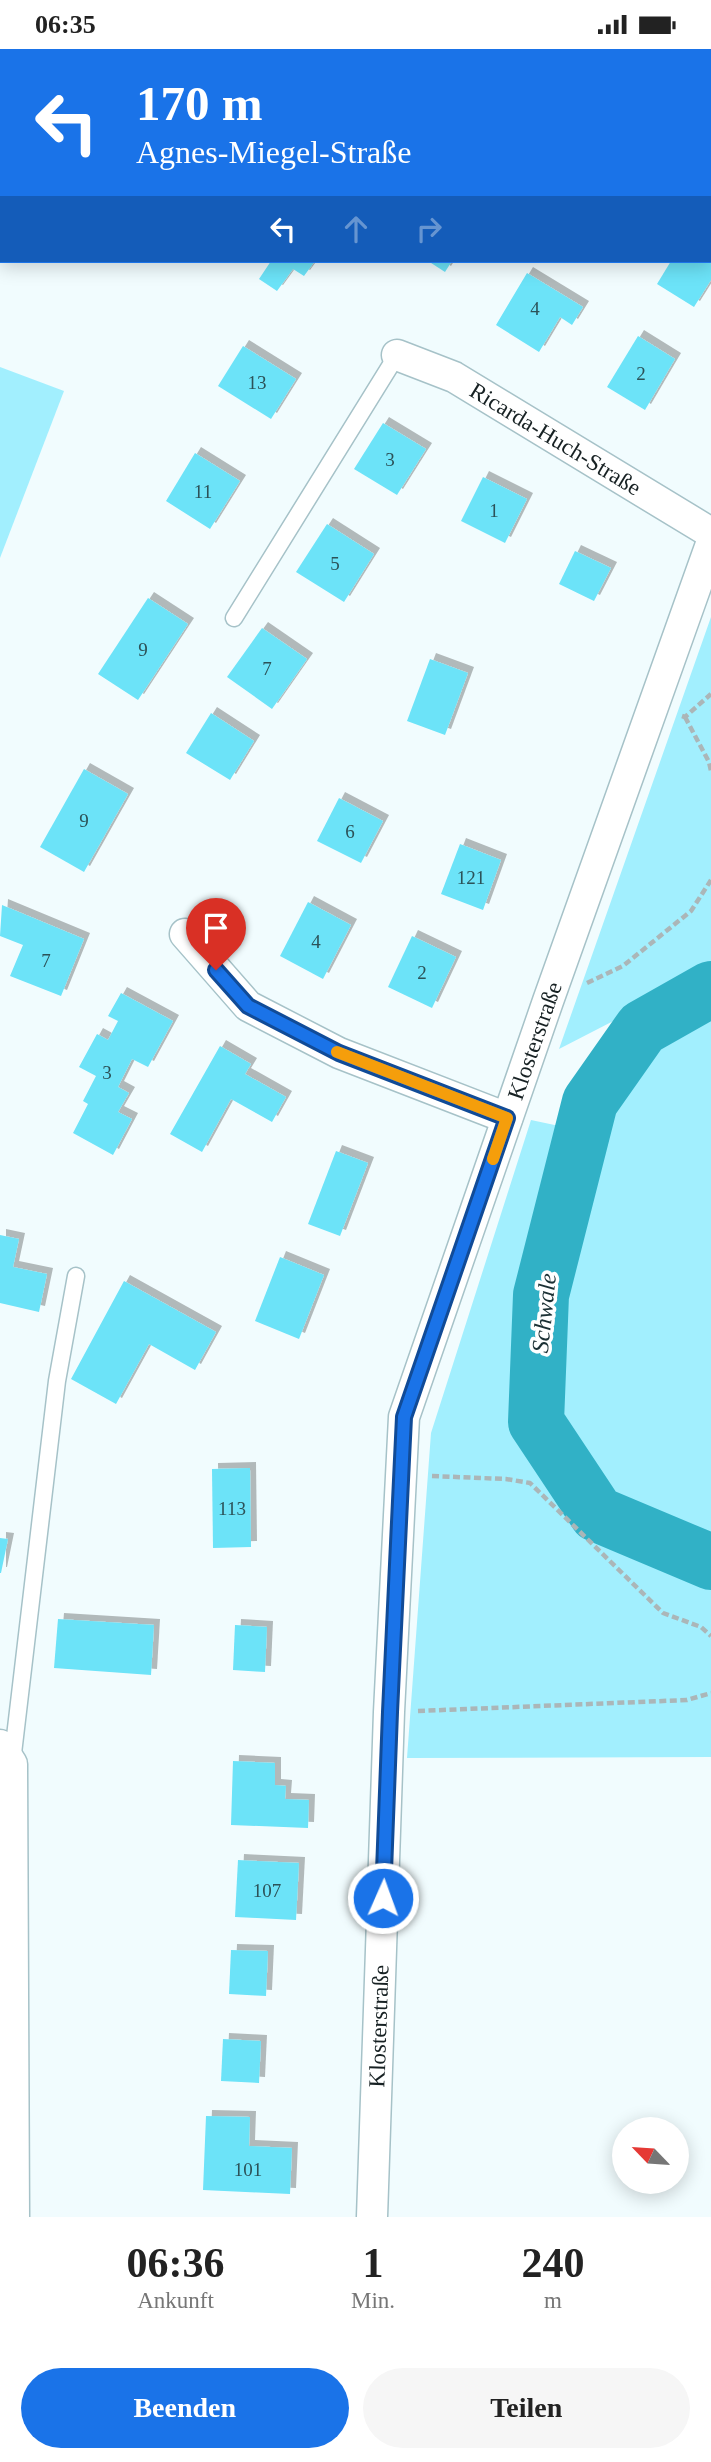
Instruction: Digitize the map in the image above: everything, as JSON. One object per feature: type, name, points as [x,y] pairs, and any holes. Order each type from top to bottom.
[{"type":"street","name":"Ricarda-Huch-Straße","points":[[397,355],[454,377],[711,533]]},
{"type":"street","name":"Klosterstraße","points":[[372,2217],[390,1712],[404,1417],[548,1001],[711,544]]},
{"type":"street","points":[[185,933],[248,1006],[339,1053],[507,1118]]},
{"type":"street","points":[[6,1755],[14,2217]]},
{"type":"lane","points":[[233,618],[397,355]]},
{"type":"lane","points":[[6,1755],[57,1381],[76,1276]]},
{"type":"path","points":[[685,717],[709,762],[711,771]]},
{"type":"path","points":[[548,1001],[623,966],[691,911],[711,880]]},
{"type":"path","points":[[402,1475],[506,1479],[530,1483],[663,1613],[701,1627],[711,1636]]},
{"type":"path","points":[[390,1712],[687,1700],[711,1693]]},
{"type":"shaded area","points":[[0,367],[64,391],[0,558]]},
{"type":"shaded area","points":[[711,617],[711,1757],[407,1758],[431,1433],[531,1120],[564,1127],[625,1015],[559,1049]]},
{"type":"building","points":[[270,263],[314,263],[304,276],[293,269],[277,291],[259,279]]},
{"type":"building","points":[[431,263],[451,263],[445,272]]},
{"type":"building","points":[[670,263],[711,263],[711,280],[694,307],[657,284]]},
{"type":"building","points":[[527,273],[583,307],[572,325],[560,317],[539,352],[496,325]]},
{"type":"building","points":[[638,336],[675,359],[645,410],[607,387]]},
{"type":"building","points":[[243,346],[296,379],[271,419],[218,386]]},
{"type":"building","points":[[383,423],[426,449],[397,495],[354,469]]},
{"type":"building","points":[[195,453],[240,481],[210,529],[166,501]]},
{"type":"building","points":[[483,477],[527,499],[505,543],[461,521]]},
{"type":"building","points":[[327,524],[374,554],[344,602],[296,572]]},
{"type":"building","points":[[575,551],[611,568],[594,601],[559,584]]},
{"type":"building","points":[[148,598],[188,624],[138,700],[98,674]]},
{"type":"building","points":[[262,628],[307,659],[272,709],[227,677]]},
{"type":"building","points":[[430,659],[468,673],[445,735],[407,721]]},
{"type":"building","points":[[211,713],[254,741],[230,780],[186,753]]},
{"type":"building","points":[[84,769],[128,794],[84,872],[40,847]]},
{"type":"building","points":[[339,798],[383,821],[361,863],[317,841]]},
{"type":"building","points":[[460,844],[501,860],[483,910],[441,894]]},
{"type":"building","points":[[308,902],[351,925],[323,979],[280,956]]},
{"type":"building","points":[[2,905],[84,939],[61,996],[10,976],[23,945],[0,936]]},
{"type":"building","points":[[412,936],[456,957],[432,1008],[388,987]]},
{"type":"building","points":[[121,993],[173,1021],[148,1067],[132,1059],[118,1087],[129,1093],[118,1112],[132,1119],[113,1155],[73,1133],[88,1104],[83,1101],[96,1076],[79,1067],[97,1034],[108,1040],[118,1021],[108,1016]]},
{"type":"building","points":[[220,1046],[251,1064],[245,1074],[286,1097],[272,1122],[231,1099],[202,1152],[170,1134]]},
{"type":"building","points":[[336,1151],[368,1163],[340,1236],[308,1224]]},
{"type":"building","points":[[0,1235],[19,1239],[13,1267],[47,1274],[39,1312],[0,1303]]},
{"type":"building","points":[[280,1257],[324,1275],[299,1339],[255,1321]]},
{"type":"building","points":[[124,1281],[216,1332],[195,1370],[149,1344],[116,1404],[71,1379]]},
{"type":"building","points":[[250,1468],[251,1547],[213,1548],[212,1469]]},
{"type":"building","points":[[0,1538],[8,1539],[1,1573],[0,1573]]},
{"type":"building","points":[[58,1619],[154,1625],[151,1675],[54,1668]]},
{"type":"building","points":[[235,1625],[267,1627],[265,1672],[233,1670]]},
{"type":"building","points":[[233,1761],[275,1763],[275,1785],[286,1786],[285,1799],[309,1800],[308,1828],[231,1825]]},
{"type":"building","points":[[238,1860],[299,1863],[296,1920],[235,1917]]},
{"type":"building","points":[[231,1950],[268,1951],[266,1996],[229,1994]]},
{"type":"building","points":[[223,2039],[261,2041],[259,2083],[221,2081]]},
{"type":"building","points":[[206,2116],[250,2117],[249,2146],[292,2148],[290,2194],[203,2190]]},
{"type":"waterway","name":"Schwale","points":[[711,989],[642,1028],[590,1102],[541,1295],[536,1422],[597,1514],[711,1562]]},
{"type":"slow traffic","points":[[337,1052],[507,1118],[493,1159]]},
{"type":"route","points":[[216,970],[248,1006],[339,1053],[507,1118],[404,1417],[383,1898]]}]
